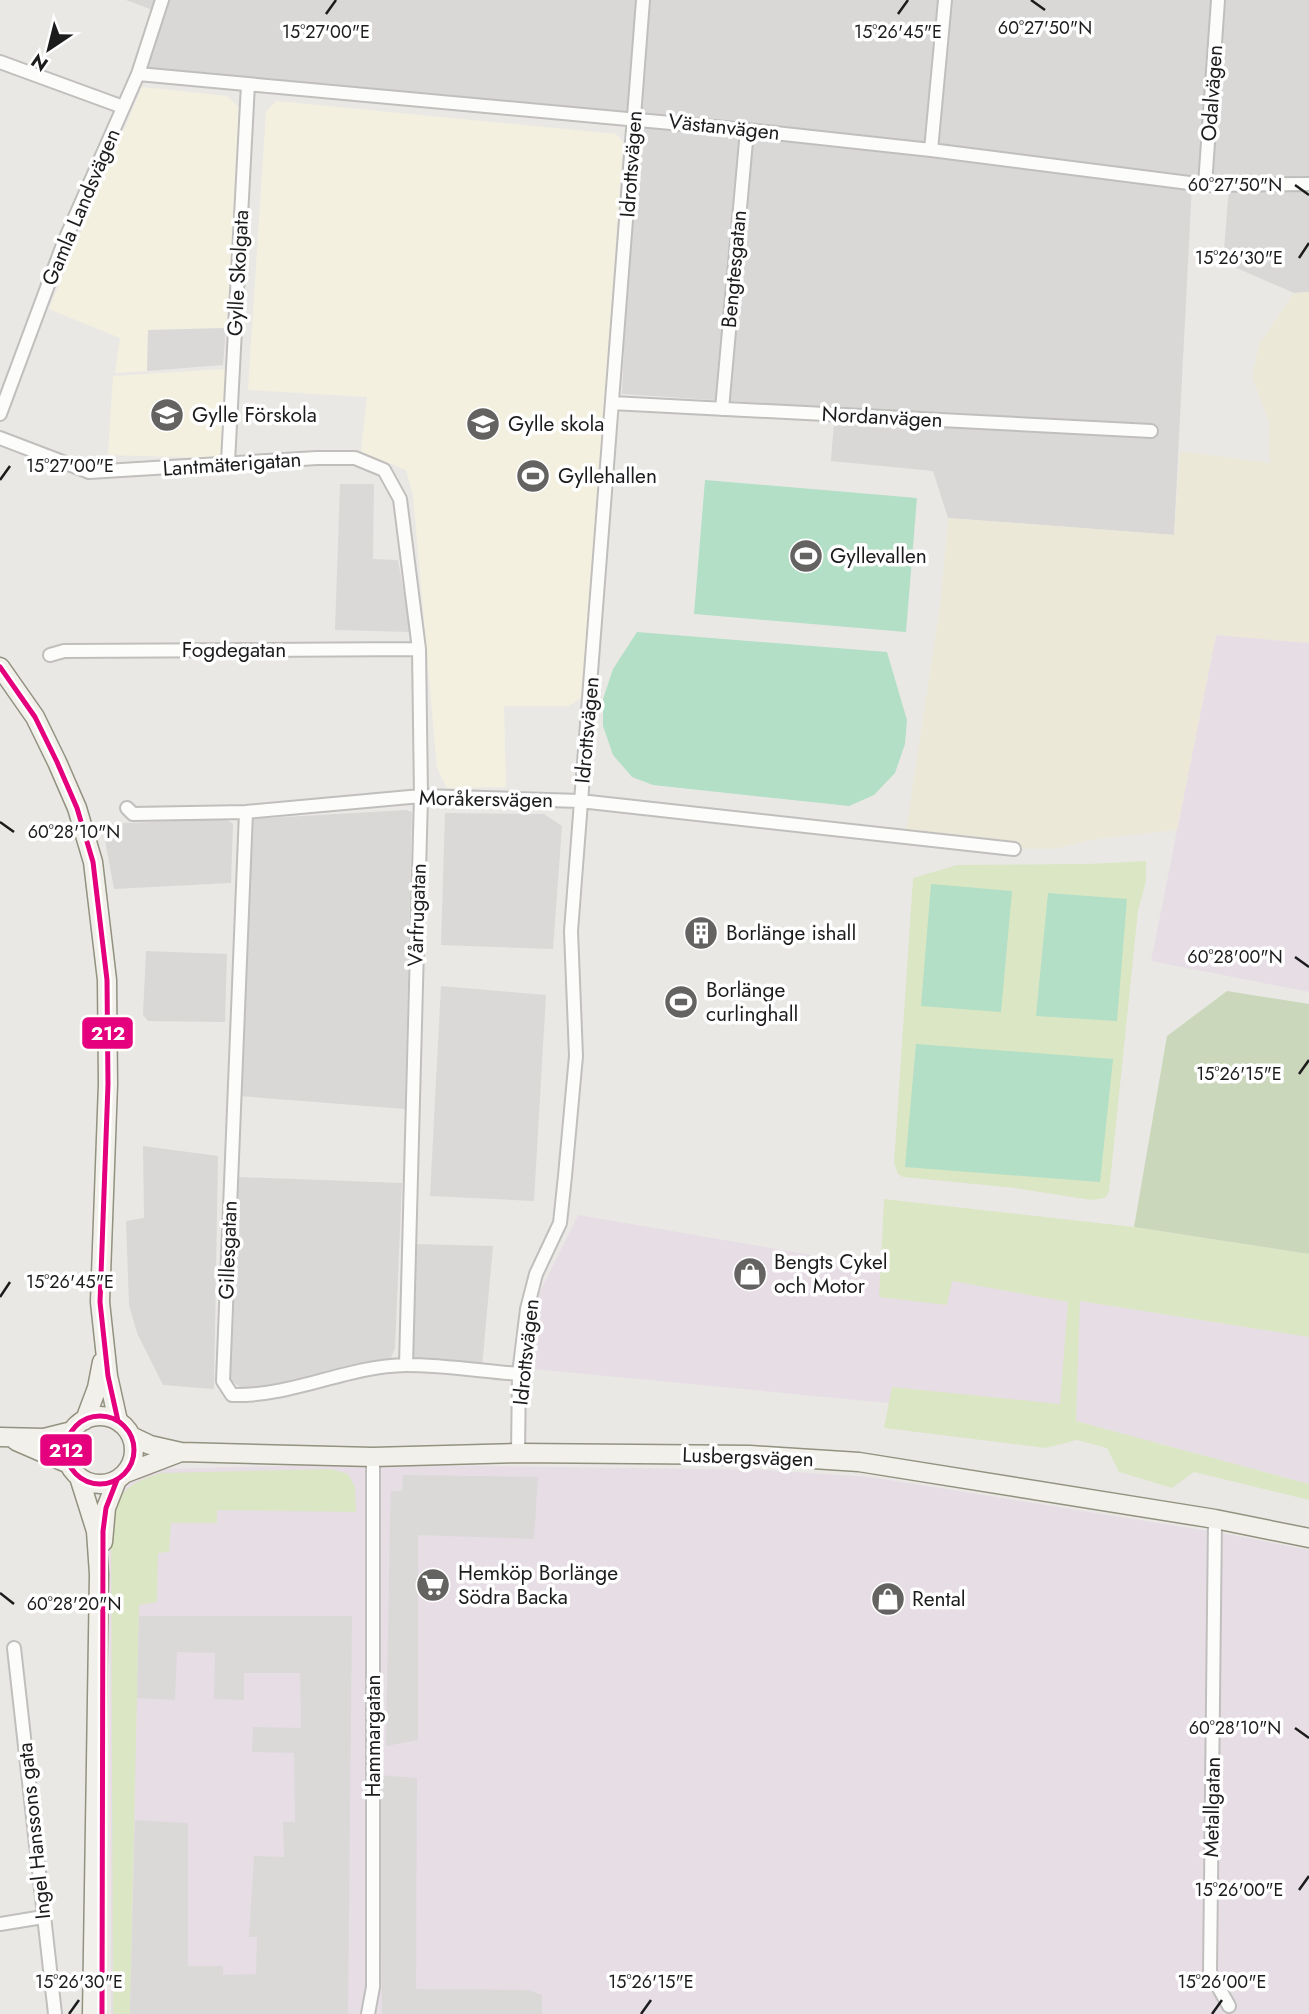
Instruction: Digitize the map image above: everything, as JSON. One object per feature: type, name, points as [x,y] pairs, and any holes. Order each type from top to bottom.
[{"type":"street","name":"Gamla Landsvägen","points":[[0,414],[64,242],[138,74],[162,0]]},
{"type":"street","name":"Idrottsvägen","points":[[518,1453],[519,1374],[527,1309],[536,1274],[560,1223],[576,1056],[572,931],[580,801],[643,0]]},
{"type":"street","points":[[932,150],[945,0]]},
{"type":"street","name":"Odalvägen","points":[[1206,185],[1218,0]]},
{"type":"street","points":[[0,62],[123,107]]},
{"type":"street","name":"Västanvägen","points":[[138,74],[635,118],[932,150],[1206,185],[1309,184]]},
{"type":"street","name":"Gylle Skolgata","points":[[229,462],[248,84]]},
{"type":"street","name":"Bengtesgatan","points":[[722,409],[747,130]]},
{"type":"street","name":"Nordanvägen","points":[[612,403],[1151,431]]},
{"type":"street","name":"Lantmäterigatan","points":[[0,438],[89,472],[191,467],[229,462],[355,458],[384,470]]},
{"type":"street","name":"Vårfrugatan","points":[[384,470],[400,499],[419,649],[421,796],[406,1365]]},
{"type":"street","name":"Fogdegatan","points":[[50,655],[64,651],[419,649]]},
{"type":"street","points":[[0,667],[35,717],[77,808],[93,862],[107,980],[108,1084],[100,1302],[108,1376],[118,1421],[131,1436],[135,1452],[106,1508],[103,1531],[102,2014]]},
{"type":"street","points":[[0,679],[31,721],[77,808]]},
{"type":"street","name":"Moråkersvägen","points":[[127,808],[133,814],[246,812],[421,796],[580,801],[1014,849]]},
{"type":"street","name":"Gillesgatan","points":[[246,812],[223,1381],[232,1395],[244,1396],[340,1375],[406,1365],[519,1374]]},
{"type":"street","points":[[92,2014],[99,1574],[96,1531],[66,1453],[67,1442],[97,1388],[106,1342]]},
{"type":"street","points":[[3,1437],[44,1437],[101,1416],[118,1421]]},
{"type":"street","name":"Lusbergsvägen","points":[[131,1436],[150,1445],[181,1452],[373,1457],[518,1453],[750,1455],[859,1462],[1215,1519],[1309,1538]]},
{"type":"street","points":[[3,1437],[97,1485],[122,1476]]},
{"type":"street","name":"Lusbergsvägen","points":[[122,1476],[181,1452]]},
{"type":"street","name":"Hammargatan","points":[[368,2014],[373,1987],[373,1457]]},
{"type":"street","name":"Metallgatan","points":[[1215,1519],[1210,1972],[1229,2006]]},
{"type":"street","name":"Ingel Hanssons gata","points":[[15,1648],[55,2014]]},
{"type":"street","points":[[0,1924],[43,1917]]},
{"type":"shaded area","points":[[126,0],[1309,0],[1309,292],[1294,293],[1223,262],[1229,187],[1192,184],[1174,535],[948,518],[933,471],[831,461],[835,408],[622,394],[634,118],[138,74],[158,12]]},
{"type":"shaded area","points":[[142,87],[227,96],[242,110],[226,328],[148,330],[147,371],[115,373],[120,338],[49,309]]},
{"type":"shaded area","name":"Gylle skola","points":[[276,101],[616,134],[623,142],[584,696],[569,706],[504,706],[506,787],[447,788],[437,768],[413,495],[406,470],[361,452],[367,397],[248,390],[266,112]]},
{"type":"shaded area","points":[[1309,292],[1309,643],[1216,635],[1177,830],[1096,839],[1055,849],[1014,849],[905,837],[941,599],[948,518],[1174,535],[1180,451],[1270,463],[1269,422],[1252,377],[1259,344],[1294,293]]},
{"type":"shaded area","points":[[226,328],[223,365],[147,371],[148,330]]},
{"type":"shaded area","name":"Gylle Förskola","points":[[227,369],[221,454],[212,458],[108,455],[113,376]]},
{"type":"shaded area","points":[[340,484],[374,484],[373,559],[398,560],[411,632],[335,630]]},
{"type":"shaded area","points":[[1216,635],[1309,643],[1309,992],[1151,961]]},
{"type":"shaded area","points":[[406,810],[412,812],[405,1109],[239,1096],[248,819]]},
{"type":"shaded area","points":[[445,813],[544,814],[562,826],[553,949],[441,945]]},
{"type":"shaded area","points":[[226,819],[233,824],[231,883],[114,889],[102,824]]},
{"type":"shaded area","points":[[146,951],[227,954],[225,1022],[148,1021],[143,1015]]},
{"type":"shaded area","points":[[441,986],[546,995],[534,1201],[430,1196]]},
{"type":"shaded area","points":[[143,1146],[218,1156],[214,1389],[163,1385],[137,1333],[129,1305],[126,1221],[144,1218]]},
{"type":"shaded area","points":[[237,1177],[402,1183],[395,1348],[391,1358],[245,1391],[229,1379]]},
{"type":"shaded area","points":[[578,1215],[1080,1301],[1309,1337],[1309,1484],[1076,1421],[533,1369],[535,1302]]},
{"type":"shaded area","points":[[414,1244],[493,1246],[482,1367],[420,1364],[414,1357]]},
{"type":"shaded area","points":[[357,1464],[762,1470],[871,1477],[1227,1534],[1309,1550],[1309,2014],[111,2014],[109,1512],[116,1492],[129,1480],[162,1469]]},
{"type":"shaded area","points":[[403,1475],[538,1477],[534,1539],[418,1535],[418,1740],[386,1746],[391,1491],[402,1491]]},
{"type":"shaded area","points":[[139,1616],[352,1616],[348,2014],[130,2014],[135,1820],[188,1823],[188,1966],[223,1966],[223,1975],[256,1974],[257,1937],[249,1937],[254,1856],[284,1857],[283,1822],[295,1822],[294,1753],[252,1752],[253,1727],[301,1728],[300,1673],[244,1673],[244,1700],[214,1699],[215,1653],[177,1652],[175,1700],[137,1698]]},
{"type":"shaded area","points":[[379,1775],[417,1778],[416,1989],[529,1990],[542,1995],[542,2014],[382,2014]]},
{"type":"green space","name":"Gyllevallen","points":[[705,480],[917,498],[906,632],[694,614]]},
{"type":"green space","points":[[637,632],[887,652],[907,720],[905,744],[895,773],[874,795],[849,806],[653,785],[632,777],[613,755],[603,726],[603,699],[613,669]]},
{"type":"green space","points":[[1146,861],[1146,881],[1138,911],[1109,1192],[1105,1198],[1091,1200],[1015,1188],[903,1177],[898,1174],[894,1163],[913,878],[957,865]]},
{"type":"green space","points":[[931,884],[1012,891],[1001,1012],[921,1006]]},
{"type":"green space","points":[[1048,893],[1127,899],[1117,1021],[1036,1016]]},
{"type":"green space","points":[[1227,991],[1309,1004],[1309,1254],[1134,1227],[1167,1036]]},
{"type":"green space","points":[[916,1044],[1113,1059],[1100,1182],[905,1167]]},
{"type":"green space","points":[[884,1199],[1134,1227],[1309,1254],[1309,1337],[1080,1301],[1076,1421],[1309,1484],[1309,1500],[1194,1472],[1172,1488],[1119,1472],[1107,1448],[1077,1440],[1046,1448],[884,1428],[892,1387],[1060,1404],[1068,1302],[952,1281],[947,1305],[879,1297]]},
{"type":"green space","points":[[331,1469],[348,1474],[355,1487],[356,1512],[217,1510],[217,1523],[171,1523],[169,1552],[158,1553],[157,1602],[139,1605],[130,2014],[113,2014],[111,1517],[119,1499],[129,1487],[142,1479],[161,1473]]},
{"type":"transit line","name":"212","points":[[0,667],[35,717],[57,762],[77,808],[93,862],[107,980],[108,1084],[100,1302],[108,1376],[118,1421]]},
{"type":"transit line","name":"212","points":[[100,1416],[113,1419],[124,1426],[131,1437],[134,1450],[131,1463],[124,1474],[113,1481],[100,1484],[87,1481],[76,1474],[69,1463],[66,1450],[69,1437],[76,1426],[87,1419],[100,1416]]},
{"type":"transit line","name":"212","points":[[102,2014],[103,1531],[106,1508],[117,1480]]},
{"type":"place","name":"Gylle Förskola","points":[[167,415]]},
{"type":"place","name":"Gylle skola","points":[[483,424]]},
{"type":"place","name":"Gyllehallen","points":[[533,476]]},
{"type":"place","name":"Gyllevallen","points":[[806,556]]},
{"type":"place","name":"Borlänge ishall","points":[[701,933]]},
{"type":"place","name":"Borlänge curlinghall","points":[[681,1002]]},
{"type":"place","name":"Bengts Cykel och Motor","points":[[750,1274]]},
{"type":"place","name":"Hemköp Borlänge Södra Backa","points":[[433,1585]]},
{"type":"place","name":"Rental","points":[[888,1599]]}]
